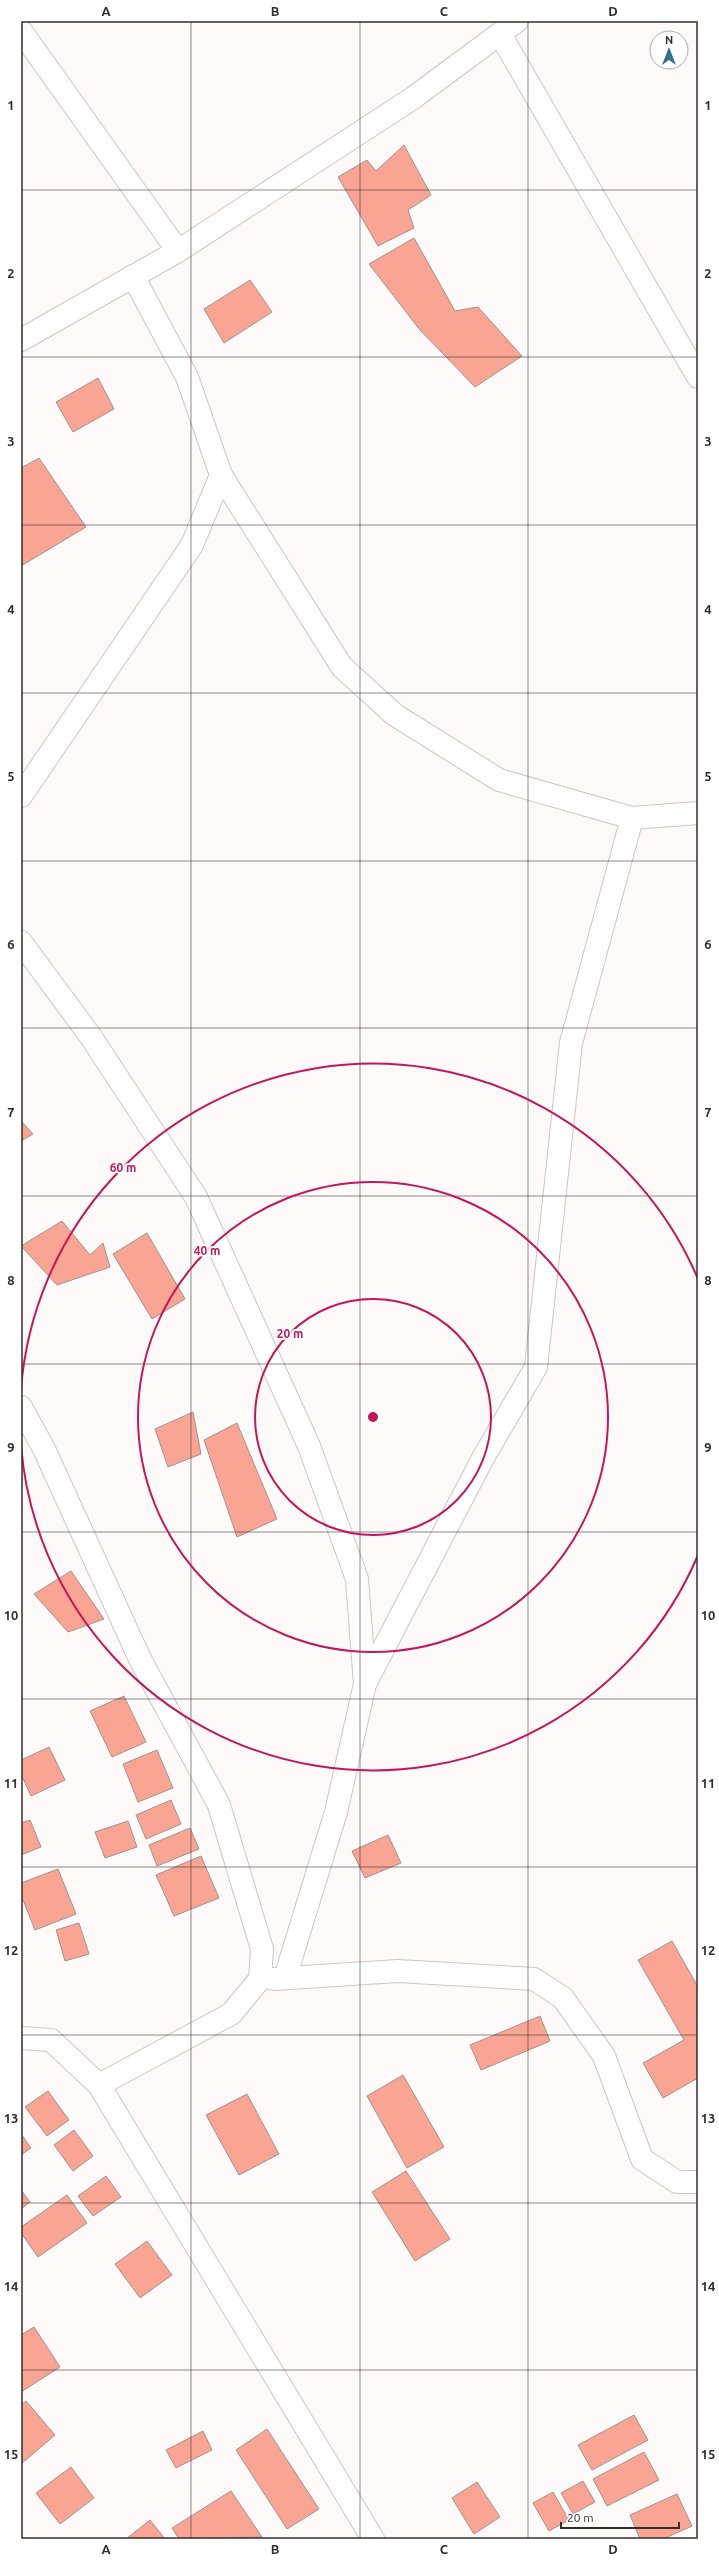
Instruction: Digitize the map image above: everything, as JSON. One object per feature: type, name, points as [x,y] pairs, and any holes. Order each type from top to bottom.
[{"type":"street","points":[[21,340],[178,251],[413,98],[508,27],[698,377]]},
{"type":"street","points":[[21,31],[178,251]]},
{"type":"street","points":[[133,276],[186,377],[220,475],[342,666],[395,715],[499,780],[632,818],[698,813]]},
{"type":"street","points":[[21,796],[192,545],[220,475]]},
{"type":"street","points":[[285,1978],[336,1812],[365,1684],[483,1458],[536,1367],[571,1042],[632,818]]},
{"type":"street","points":[[21,942],[91,1037],[196,1197],[309,1446],[357,1579],[365,1684]]},
{"type":"street","points":[[21,1407],[44,1449],[140,1659],[219,1805],[262,1949],[260,1979],[231,2014],[99,2085]]},
{"type":"street","points":[[260,1979],[398,1972],[534,1979],[563,1998],[604,2056],[642,2159],[677,2182],[698,2182]]},
{"type":"street","points":[[21,2038],[51,2040],[99,2085],[373,2539]]},
{"type":"building","points":[[404,145],[431,195],[408,210],[414,228],[378,246],[338,177],[367,160],[376,171]]},
{"type":"building","points":[[414,238],[455,311],[478,307],[522,356],[475,387],[420,330],[369,264]]},
{"type":"building","points":[[250,280],[272,312],[224,343],[204,309]]},
{"type":"building","points":[[98,378],[114,409],[73,432],[56,402]]},
{"type":"building","points":[[39,458],[86,527],[21,566],[21,468]]},
{"type":"building","points":[[21,1121],[33,1134],[21,1141]]},
{"type":"building","points":[[62,1221],[90,1255],[103,1243],[110,1267],[57,1285],[21,1246]]},
{"type":"building","points":[[147,1233],[185,1299],[152,1319],[113,1254]]},
{"type":"building","points":[[193,1412],[201,1454],[168,1467],[155,1429]]},
{"type":"building","points":[[237,1423],[277,1519],[237,1537],[204,1440]]},
{"type":"building","points":[[71,1571],[104,1619],[68,1632],[34,1594]]},
{"type":"building","points":[[124,1696],[146,1742],[112,1757],[90,1711]]},
{"type":"building","points":[[49,1747],[65,1780],[31,1796],[21,1774],[21,1760]]},
{"type":"building","points":[[157,1750],[173,1788],[138,1802],[123,1764]]},
{"type":"building","points":[[171,1800],[181,1824],[146,1839],[136,1815]]},
{"type":"building","points":[[30,1820],[41,1847],[21,1855],[21,1823]]},
{"type":"building","points":[[128,1821],[137,1847],[105,1858],[95,1832]]},
{"type":"building","points":[[190,1828],[199,1849],[157,1866],[149,1845]]},
{"type":"building","points":[[388,1835],[401,1863],[365,1878],[352,1851]]},
{"type":"building","points":[[201,1856],[219,1898],[174,1916],[156,1875]]},
{"type":"building","points":[[58,1869],[76,1914],[35,1930],[21,1895],[21,1883]]},
{"type":"building","points":[[79,1923],[89,1954],[65,1961],[56,1930]]},
{"type":"building","points":[[672,1941],[698,1987],[698,2078],[663,2098],[643,2063],[684,2040],[638,1960]]},
{"type":"building","points":[[540,2016],[550,2041],[481,2070],[470,2045]]},
{"type":"building","points":[[403,2075],[444,2147],[407,2168],[367,2096]]},
{"type":"building","points":[[48,2091],[69,2120],[47,2136],[25,2107]]},
{"type":"building","points":[[247,2094],[279,2154],[239,2175],[206,2115]]},
{"type":"building","points":[[74,2130],[93,2156],[73,2171],[54,2145]]},
{"type":"building","points":[[21,2134],[31,2148],[21,2155]]},
{"type":"building","points":[[406,2171],[450,2239],[415,2261],[372,2192]]},
{"type":"building","points":[[106,2176],[121,2197],[93,2216],[78,2196]]},
{"type":"building","points":[[21,2190],[30,2202],[21,2209]]},
{"type":"building","points":[[67,2195],[87,2223],[38,2257],[21,2233],[21,2227]]},
{"type":"building","points":[[147,2241],[172,2275],[140,2298],[115,2264]]},
{"type":"building","points":[[34,2327],[60,2367],[21,2392],[21,2335]]},
{"type":"building","points":[[26,2401],[55,2435],[21,2464],[21,2405]]},
{"type":"building","points":[[634,2415],[648,2440],[592,2470],[578,2445]]},
{"type":"building","points":[[267,2429],[319,2509],[287,2529],[236,2450]]},
{"type":"building","points":[[203,2431],[212,2450],[176,2468],[166,2450]]},
{"type":"building","points":[[644,2452],[659,2480],[607,2506],[593,2479]]},
{"type":"building","points":[[71,2467],[94,2498],[60,2524],[36,2493]]},
{"type":"building","points":[[583,2481],[595,2502],[573,2514],[561,2493]]},
{"type":"building","points":[[477,2482],[500,2517],[474,2534],[452,2498]]},
{"type":"building","points":[[231,2491],[262,2537],[179,2539],[172,2528]]},
{"type":"building","points":[[553,2492],[569,2520],[549,2531],[533,2503]]},
{"type":"building","points":[[677,2494],[692,2526],[663,2539],[640,2539],[630,2515]]},
{"type":"building","points":[[150,2520],[165,2539],[126,2539]]}]
